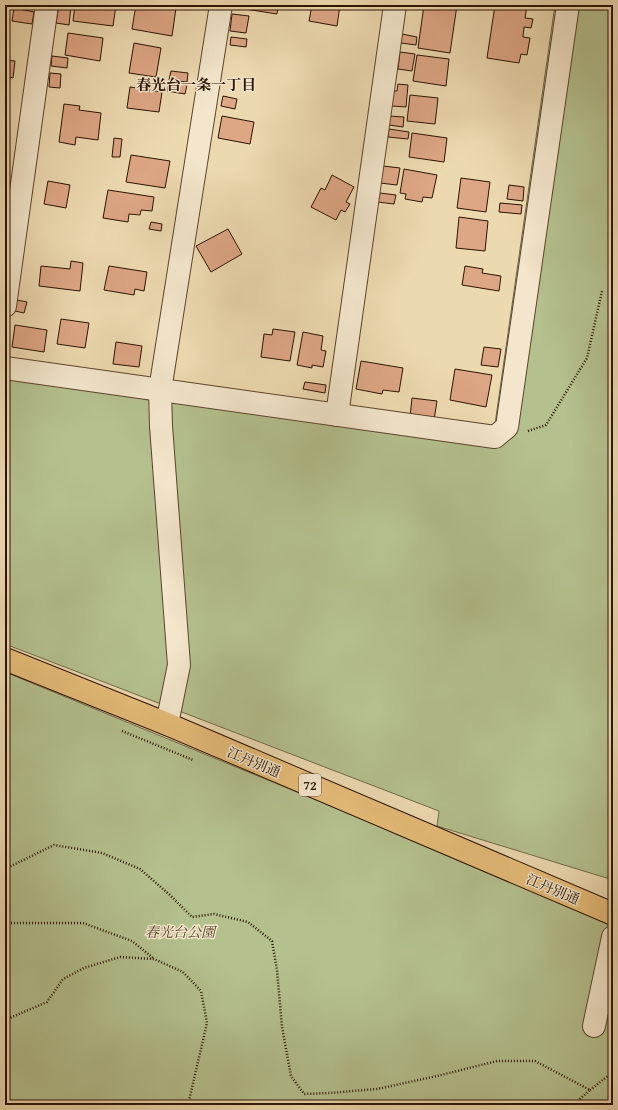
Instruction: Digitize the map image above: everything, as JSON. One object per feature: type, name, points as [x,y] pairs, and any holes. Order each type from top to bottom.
[{"type":"main road","name":"江丹別通","points":[[5,659],[167,724],[613,914]]},
{"type":"street","points":[[5,306],[47,5]]},
{"type":"street","points":[[167,724],[179,665],[160,390],[221,5]]},
{"type":"street","points":[[337,415],[395,5]]},
{"type":"street","points":[[5,368],[495,437],[507,427],[568,5]]},
{"type":"street","points":[[594,1026],[613,937]]},
{"type":"path","points":[[507,427],[522,433],[546,425],[587,358],[602,291]]},
{"type":"path","points":[[5,869],[54,845],[102,853],[140,869],[170,895],[192,917],[214,914],[248,922],[272,941],[277,970],[282,1027],[291,1076],[304,1094],[377,1089],[497,1061],[535,1061],[590,1090]]},
{"type":"path","points":[[5,923],[83,923],[132,941],[154,959],[183,972],[201,991],[207,1023],[188,1105]]},
{"type":"path","points":[[5,1020],[47,1002],[63,979],[84,968],[120,957],[154,959]]},
{"type":"path","points":[[572,1105],[613,1072]]},
{"type":"green space","points":[[555,5],[613,5],[613,880],[437,826],[439,811],[5,644],[5,370],[492,445]]},
{"type":"green space","name":"春光台公園","points":[[5,672],[613,922],[613,1105],[5,1105]]},
{"type":"building","points":[[59,5],[71,6],[69,25],[56,23]]},
{"type":"building","points":[[75,5],[116,5],[113,26],[73,21]]},
{"type":"building","points":[[136,5],[159,5],[176,8],[172,36],[132,29]]},
{"type":"building","points":[[246,5],[278,5],[277,14],[245,9]]},
{"type":"building","points":[[312,5],[340,5],[337,26],[309,21]]},
{"type":"building","points":[[424,5],[457,5],[450,53],[418,48]]},
{"type":"building","points":[[495,5],[527,5],[525,18],[533,19],[531,28],[524,27],[523,37],[530,38],[527,55],[521,54],[519,63],[487,58]]},
{"type":"building","points":[[14,8],[34,12],[32,24],[12,21]]},
{"type":"building","points":[[232,14],[249,16],[246,33],[230,31]]},
{"type":"building","points":[[68,33],[103,38],[100,61],[65,55]]},
{"type":"building","points":[[402,34],[417,37],[416,45],[401,43]]},
{"type":"building","points":[[231,37],[247,39],[246,47],[230,45]]},
{"type":"building","points":[[134,43],[161,48],[156,77],[129,73]]},
{"type":"building","points":[[400,52],[415,54],[412,71],[398,69]]},
{"type":"building","points":[[417,55],[449,59],[446,86],[413,81]]},
{"type":"building","points":[[52,56],[68,58],[67,68],[51,66]]},
{"type":"building","points":[[5,60],[15,61],[13,78],[10,77],[9,87],[5,87]]},
{"type":"building","points":[[171,71],[188,73],[187,82],[169,80]]},
{"type":"building","points":[[50,73],[61,74],[60,88],[49,87]]},
{"type":"building","points":[[169,83],[187,85],[185,94],[167,91]]},
{"type":"building","points":[[398,84],[408,85],[406,107],[392,106],[393,91],[397,91]]},
{"type":"building","points":[[130,87],[162,92],[159,112],[127,108]]},
{"type":"building","points":[[410,95],[438,98],[435,124],[407,121]]},
{"type":"building","points":[[223,96],[237,99],[235,109],[221,106]]},
{"type":"building","points":[[64,104],[80,106],[79,110],[101,113],[98,140],[76,137],[75,145],[59,142]]},
{"type":"building","points":[[222,116],[254,122],[250,144],[218,138]]},
{"type":"building","points":[[389,116],[404,117],[403,127],[389,125]]},
{"type":"building","points":[[389,129],[409,132],[408,139],[388,137]]},
{"type":"building","points":[[412,133],[447,138],[444,162],[409,157]]},
{"type":"building","points":[[114,138],[122,139],[120,157],[112,157]]},
{"type":"building","points":[[131,155],[170,161],[165,188],[126,182]]},
{"type":"building","points":[[383,166],[400,168],[397,185],[380,183]]},
{"type":"building","points":[[404,169],[437,175],[432,198],[423,197],[422,202],[405,199],[406,194],[400,193]]},
{"type":"building","points":[[332,175],[354,187],[346,202],[350,204],[345,212],[341,210],[336,220],[311,207],[321,188],[325,190]]},
{"type":"building","points":[[461,178],[490,182],[486,212],[457,208]]},
{"type":"building","points":[[48,181],[70,185],[66,208],[44,204]]},
{"type":"building","points":[[509,185],[524,187],[523,201],[507,199]]},
{"type":"building","points":[[108,190],[154,197],[152,211],[141,210],[140,215],[129,214],[128,222],[103,218]]},
{"type":"building","points":[[380,193],[396,195],[394,204],[378,202]]},
{"type":"building","points":[[500,203],[522,205],[521,214],[499,212]]},
{"type":"building","points":[[459,217],[488,221],[485,251],[456,248]]},
{"type":"building","points":[[151,222],[162,224],[161,231],[149,229]]},
{"type":"building","points":[[228,229],[242,254],[211,272],[196,246]]},
{"type":"building","points":[[71,261],[83,263],[80,291],[39,286],[41,266],[70,269]]},
{"type":"building","points":[[109,266],[147,272],[144,291],[135,289],[134,295],[104,290]]},
{"type":"building","points":[[465,266],[483,269],[482,273],[501,276],[499,291],[462,285]]},
{"type":"building","points":[[17,300],[27,302],[24,313],[15,311]]},
{"type":"building","points":[[61,319],[89,323],[85,348],[57,344]]},
{"type":"building","points":[[15,325],[47,330],[44,352],[12,347]]},
{"type":"building","points":[[273,329],[295,332],[290,361],[261,357],[264,334],[272,335]]},
{"type":"building","points":[[303,332],[323,336],[321,350],[326,351],[323,367],[312,365],[312,368],[297,365]]},
{"type":"building","points":[[116,342],[142,346],[139,367],[113,364]]},
{"type":"building","points":[[484,347],[501,349],[498,367],[481,365]]},
{"type":"building","points":[[361,361],[403,368],[399,392],[383,390],[382,394],[356,389]]},
{"type":"building","points":[[455,369],[492,375],[486,407],[450,400]]},
{"type":"building","points":[[305,382],[326,385],[325,393],[303,389]]},
{"type":"building","points":[[412,398],[437,401],[434,420],[410,417]]},
{"type":"district","name":"春光台一条一丁目","points":[[196,84]]}]
